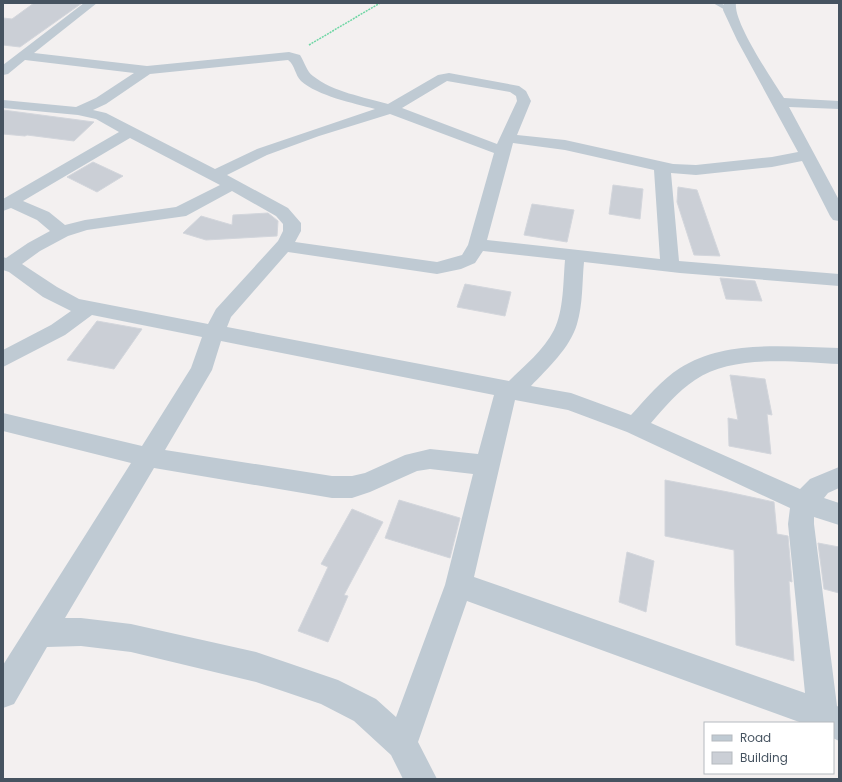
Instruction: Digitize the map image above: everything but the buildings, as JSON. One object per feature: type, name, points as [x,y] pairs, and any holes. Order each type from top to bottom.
[{"type":"street","points":[[3,71],[91,3]]},
{"type":"street","points":[[729,7],[839,216]]},
{"type":"street","points":[[22,56],[147,70],[289,56],[295,58],[306,78],[321,87],[347,97],[505,144],[565,145],[662,167],[696,170],[772,162],[807,155]]},
{"type":"street","points":[[78,111],[101,100],[147,70]]},
{"type":"street","points":[[215,175],[262,152],[314,133],[390,109],[443,78],[456,77],[514,89],[521,92],[524,101],[505,144],[477,245],[469,260],[454,266],[437,268],[283,246]]},
{"type":"street","points":[[779,102],[839,105]]},
{"type":"street","points":[[3,104],[78,111],[102,116],[129,132],[161,146],[215,175],[288,216],[292,223],[292,232],[283,246],[223,314],[214,333],[201,370],[3,693]]},
{"type":"street","points":[[6,204],[129,132]]},
{"type":"street","points":[[662,167],[670,266]]},
{"type":"street","points":[[232,185],[180,212],[85,225],[62,232],[6,264],[74,305],[571,402],[635,426],[803,502],[839,514]]},
{"type":"street","points":[[6,204],[43,216],[62,232]]},
{"type":"street","points":[[477,245],[670,266],[839,280]]},
{"type":"street","points":[[402,744],[459,585],[487,465],[511,390],[548,352],[564,331],[570,306],[575,255]]},
{"type":"street","points":[[3,359],[58,330],[89,308]]},
{"type":"street","points":[[635,426],[669,389],[688,373],[711,363],[765,354],[839,356]]},
{"type":"street","points":[[3,422],[148,457],[338,487],[352,487],[370,482],[413,462],[430,459],[487,465]]},
{"type":"street","points":[[459,585],[831,720],[801,524],[803,502],[820,486],[839,477]]},
{"type":"street","points":[[40,633],[81,632],[131,638],[256,667],[327,691],[365,710],[402,744],[421,779]]},
{"type":"lane","points":[[716,3],[729,7]]},
{"type":"path","points":[[289,56],[380,3]]}]
